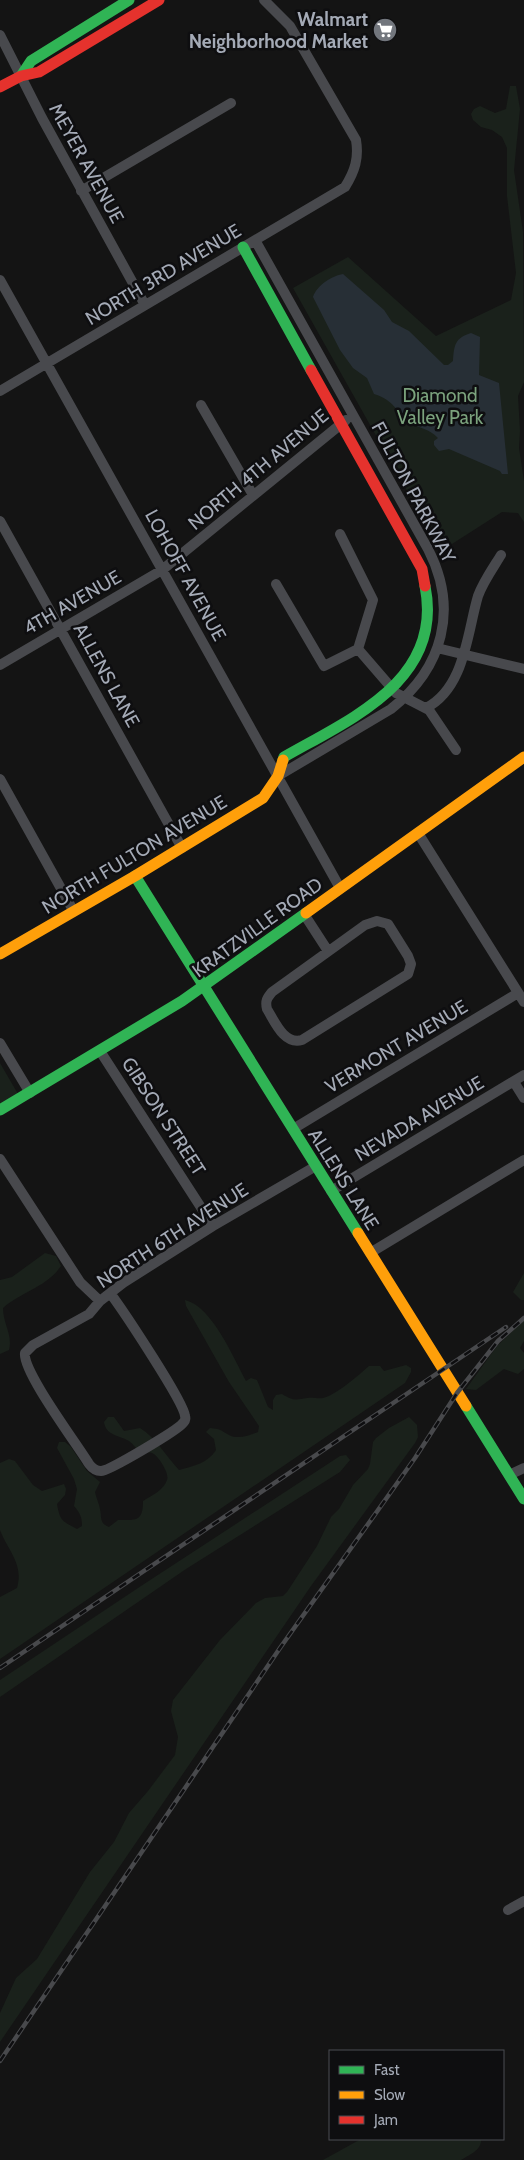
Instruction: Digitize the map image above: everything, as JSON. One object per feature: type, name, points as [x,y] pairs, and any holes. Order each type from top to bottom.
[{"type":"street","points":[[20,76],[31,61],[129,0]]},
{"type":"street","points":[[0,87],[20,76],[39,72],[159,0]]},
{"type":"street","name":"NORTH 3RD AVENUE","points":[[0,392],[344,187],[356,166],[358,154],[356,140],[290,26],[264,0]]},
{"type":"street","name":"MEYER AVENUE","points":[[0,35],[20,76],[145,305]]},
{"type":"street","points":[[82,191],[230,103]]},
{"type":"street","name":"FULTON PARKWAY","points":[[255,240],[435,564],[441,581],[444,608],[437,648],[428,670],[405,698],[391,709],[278,776]]},
{"type":"street","name":"FULTON PARKWAY","points":[[243,247],[415,556],[427,584],[430,608],[424,644],[415,663],[393,689],[284,757],[278,776]]},
{"type":"street","name":"LOHOFF AVENUE","points":[[0,280],[340,888]]},
{"type":"street","points":[[201,405],[253,495]]},
{"type":"street","name":"NORTH 4TH AVENUE","points":[[162,570],[352,415]]},
{"type":"street","name":"ALLENS LANE","points":[[0,520],[182,848]]},
{"type":"street","points":[[276,584],[324,666],[358,649],[373,600],[340,534]]},
{"type":"street","points":[[426,708],[447,690],[459,668],[479,594],[501,555]]},
{"type":"street","name":"4TH AVENUE","points":[[0,665],[162,570]]},
{"type":"street","points":[[437,648],[524,669]]},
{"type":"street","points":[[358,649],[393,689],[405,698],[426,708],[433,715],[456,750]]},
{"type":"street","name":"KRATZVILLE ROAD","points":[[0,1110],[159,1016],[203,987],[524,757]]},
{"type":"street","name":"NORTH FULTON AVENUE","points":[[0,954],[73,910],[135,876],[263,798],[278,776]]},
{"type":"street","points":[[0,779],[73,910]]},
{"type":"street","points":[[418,833],[524,1002]]},
{"type":"street","name":"ALLENS LANE","points":[[135,876],[524,1499]]},
{"type":"street","points":[[304,914],[328,951]]},
{"type":"street","points":[[371,922],[382,922],[391,929],[408,956],[411,964],[410,971],[406,977],[302,1040],[295,1041],[289,1039],[267,1009],[268,997],[272,992],[328,951],[371,922]]},
{"type":"street","name":"VERMONT AVENUE","points":[[293,1129],[518,993]]},
{"type":"street","points":[[0,1043],[30,1092]]},
{"type":"street","name":"GIBSON STREET","points":[[100,1051],[213,1226]]},
{"type":"street","name":"NEVADA AVENUE","points":[[332,1191],[524,1076]]},
{"type":"street","points":[[514,1082],[524,1098]]},
{"type":"street","points":[[0,1159],[80,1282],[100,1301]]},
{"type":"street","points":[[370,1253],[524,1160]]},
{"type":"street","name":"NORTH 6TH AVENUE","points":[[110,1293],[174,1393],[185,1416],[182,1425],[105,1470],[96,1470],[89,1464],[30,1372],[26,1361],[26,1353],[33,1345],[89,1314],[110,1293],[213,1226],[316,1166]]},
{"type":"street","points":[[509,1475],[524,1468]]},
{"type":"street","points":[[508,1910],[524,1901]]},
{"type":"green space","name":"Diamond Valley Park","points":[[510,86],[516,86],[520,109],[514,170],[523,232],[524,382],[518,396],[519,448],[524,481],[524,522],[518,513],[502,512],[441,551],[293,288],[348,257],[436,336],[511,300],[516,273],[507,196],[507,148],[502,137],[492,130],[481,127],[473,120],[471,114],[474,109],[480,106],[495,113],[506,109]]},
{"type":"green space","points":[[0,1063],[18,1094],[0,1104]]},
{"type":"green space","points":[[45,1253],[56,1256],[61,1266],[49,1279],[3,1308],[10,1345],[9,1350],[0,1354],[0,1280],[12,1277]]},
{"type":"green space","points":[[524,1273],[524,1300],[521,1300],[513,1292]]},
{"type":"green space","points":[[185,1300],[195,1304],[213,1322],[229,1347],[246,1381],[251,1378],[257,1380],[268,1407],[273,1410],[273,1400],[276,1395],[282,1394],[294,1399],[323,1398],[341,1389],[369,1366],[380,1366],[384,1371],[406,1365],[411,1368],[411,1372],[405,1383],[0,1659],[0,1597],[17,1588],[19,1579],[17,1565],[0,1530],[0,1463],[9,1459],[15,1461],[33,1485],[42,1491],[64,1484],[66,1489],[65,1495],[57,1504],[59,1514],[65,1522],[77,1529],[82,1526],[82,1520],[74,1506],[77,1489],[74,1479],[57,1448],[59,1442],[65,1442],[71,1447],[87,1471],[100,1482],[95,1492],[102,1522],[109,1527],[118,1520],[134,1520],[140,1516],[143,1501],[160,1490],[167,1480],[167,1474],[163,1465],[154,1454],[140,1453],[129,1441],[110,1433],[105,1427],[104,1422],[108,1417],[114,1417],[124,1431],[140,1428],[146,1432],[179,1470],[205,1461],[216,1450],[214,1439],[206,1432],[210,1428],[218,1429],[236,1437],[258,1432],[259,1426],[229,1382],[186,1306]]},
{"type":"green space","points":[[524,1320],[524,1341],[520,1348],[524,1353],[524,1369],[518,1374],[504,1369],[476,1390],[466,1389],[497,1346]]},
{"type":"green space","points":[[409,1417],[417,1425],[418,1437],[415,1443],[311,1586],[0,2042],[0,2013],[16,1978],[37,1959],[90,1872],[114,1842],[129,1813],[175,1755],[178,1737],[171,1711],[173,1700],[220,1640],[256,1603],[265,1598],[283,1596],[287,1592],[317,1546],[331,1517],[339,1509],[353,1485],[368,1469],[373,1442],[389,1428]]},
{"type":"green space","points":[[346,1455],[350,1460],[340,1472],[186,1569],[0,1697],[0,1680],[340,1456]]},
{"type":"green space","points":[[359,2140],[481,2140],[477,2149],[461,2160],[323,2160]]},
{"type":"shaded area","points":[[343,274],[384,310],[392,322],[409,331],[444,365],[448,365],[453,361],[456,343],[462,337],[471,333],[480,337],[479,375],[499,383],[508,474],[502,474],[500,471],[449,449],[439,451],[434,445],[434,441],[438,438],[435,435],[410,422],[391,403],[374,394],[367,378],[353,368],[340,350],[313,297],[325,282]]},
{"type":"railway","points":[[0,2061],[280,1648],[415,1458],[457,1393],[498,1341],[524,1318]]},
{"type":"railway","points":[[0,1668],[506,1327]]},
{"type":"traffic: fast","points":[[21,76],[31,61],[129,0]]},
{"type":"traffic: fast","points":[[243,247],[311,370]]},
{"type":"traffic: fast","points":[[283,760],[284,757],[364,711],[387,692],[407,671],[421,647],[427,619],[425,586]]},
{"type":"traffic: fast","points":[[135,876],[358,1233]]},
{"type":"traffic: fast","points":[[0,1110],[182,1001],[306,913]]},
{"type":"traffic: fast","points":[[466,1406],[524,1499]]},
{"type":"traffic: slow","points":[[306,913],[524,757]]},
{"type":"traffic: slow","points":[[0,954],[135,876],[263,798],[278,776],[283,760]]},
{"type":"traffic: slow","points":[[358,1233],[466,1406]]},
{"type":"traffic: jam","points":[[0,87],[21,76],[39,72],[159,0]]},
{"type":"traffic: jam","points":[[311,370],[422,569],[425,586]]},
{"type":"place","name":"Walmart Neighborhood Market","points":[[385,30]]}]
